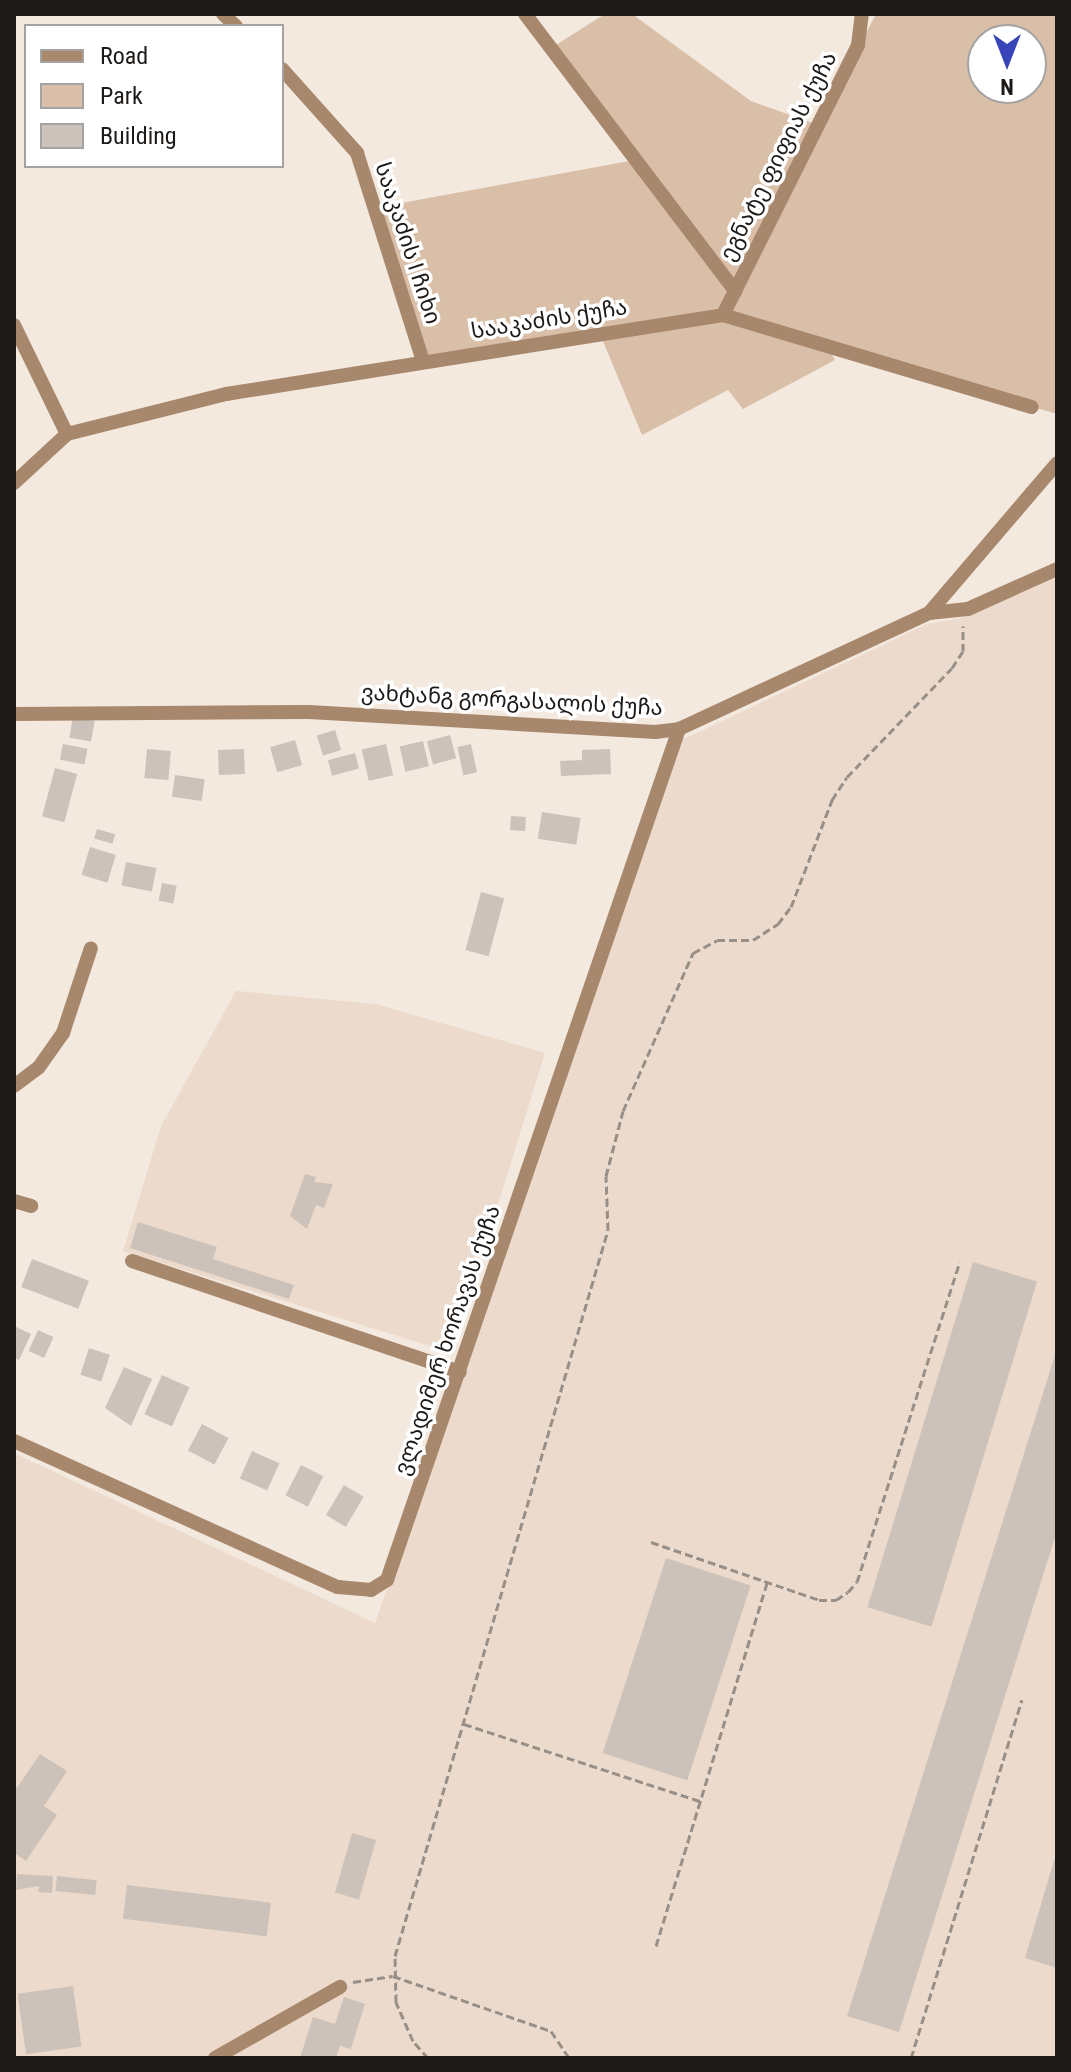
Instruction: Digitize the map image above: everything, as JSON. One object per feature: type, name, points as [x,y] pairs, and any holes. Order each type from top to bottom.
[{"type":"street","points":[[525,14],[735,291]]},
{"type":"street","name":"ეგნატე ფიფიას ქუჩა","points":[[723,315],[858,45],[862,14]]},
{"type":"street","name":"სააკაძის I ჩიხი","points":[[284,71],[357,153],[423,361]]},
{"type":"street","name":"სააკაძის ქუჩა","points":[[67,434],[226,394],[723,315],[1032,407]]},
{"type":"street","points":[[14,325],[67,434],[14,483]]},
{"type":"street","name":"ვახტანგ გორგასალის ქუჩა","points":[[14,714],[309,712],[655,732],[679,729],[929,613],[1057,463]]},
{"type":"street","points":[[929,613],[958,612],[1057,569]]},
{"type":"street","name":"ვლადიმერ ხორავას ქუჩა","points":[[14,1441],[338,1587],[371,1590],[387,1580],[679,729]]},
{"type":"street","points":[[14,1086],[39,1067],[63,1033],[91,948]]},
{"type":"street","points":[[14,1201],[31,1206]]},
{"type":"street","points":[[132,1261],[460,1372]]},
{"type":"street","points":[[215,2058],[340,1987]]},
{"type":"path","points":[[428,2058],[413,2041],[396,2002],[393,1976],[608,1230],[610,1152],[693,953],[717,940],[753,940],[778,924],[847,777],[963,651],[964,630],[958,612]]},
{"type":"path","points":[[651,1542],[819,1600],[836,1600],[857,1582],[960,1262]]},
{"type":"path","points":[[656,1946],[767,1582]]},
{"type":"path","points":[[911,2058],[1022,1700]]},
{"type":"path","points":[[464,1724],[700,1801]]},
{"type":"path","points":[[340,1987],[393,1976],[551,2031],[569,2058]]},
{"type":"shaded area","points":[[1057,578],[1057,2058],[14,2058],[14,1453],[375,1623],[682,740],[927,624],[961,618]]},
{"type":"shaded area","points":[[236,991],[376,1004],[545,1053],[452,1353],[123,1251],[161,1126]]},
{"type":"green space","points":[[605,14],[632,14],[751,101],[818,125],[876,14],[1057,14],[1057,414],[827,346],[835,360],[743,409],[728,390],[642,435],[600,334],[423,361],[374,208],[635,160],[551,48]]},
{"type":"building","points":[[73,717],[95,721],[91,742],[69,738]]},
{"type":"building","points":[[335,730],[341,750],[323,756],[317,736]]},
{"type":"building","points":[[450,735],[456,758],[433,764],[427,741]]},
{"type":"building","points":[[295,740],[302,765],[277,772],[270,747]]},
{"type":"building","points":[[423,741],[429,766],[405,772],[400,746]]},
{"type":"building","points":[[63,744],[88,749],[84,764],[60,760]]},
{"type":"building","points":[[386,744],[393,775],[369,781],[362,750]]},
{"type":"building","points":[[471,744],[477,772],[463,775],[457,747]]},
{"type":"building","points":[[147,749],[171,751],[168,780],[144,778]]},
{"type":"building","points":[[244,749],[245,774],[219,775],[218,750]]},
{"type":"building","points":[[610,749],[611,774],[561,776],[560,761],[582,760],[582,750]]},
{"type":"building","points":[[355,753],[359,768],[332,776],[328,760]]},
{"type":"building","points":[[55,768],[77,774],[64,822],[42,816]]},
{"type":"building","points":[[175,775],[205,779],[202,801],[172,797]]},
{"type":"building","points":[[542,812],[581,818],[576,845],[538,839]]},
{"type":"building","points":[[511,816],[526,817],[525,831],[510,830]]},
{"type":"building","points":[[97,829],[115,834],[113,844],[94,839]]},
{"type":"building","points":[[90,847],[116,855],[107,883],[82,875]]},
{"type":"building","points":[[126,862],[156,868],[152,891],[121,886]]},
{"type":"building","points":[[162,883],[177,886],[173,904],[159,901]]},
{"type":"building","points":[[481,892],[504,898],[489,956],[465,950]]},
{"type":"building","points":[[305,1174],[316,1177],[314,1182],[333,1184],[324,1208],[316,1205],[307,1229],[290,1216]]},
{"type":"building","points":[[138,1222],[217,1247],[213,1259],[294,1285],[289,1299],[130,1248]]},
{"type":"building","points":[[32,1259],[89,1281],[78,1309],[21,1287]]},
{"type":"building","points":[[973,1262],[1037,1282],[932,1627],[867,1607]]},
{"type":"building","points":[[14,1326],[31,1334],[19,1360],[14,1357]]},
{"type":"building","points":[[38,1330],[54,1337],[44,1358],[29,1351]]},
{"type":"building","points":[[89,1348],[110,1355],[101,1381],[80,1375]]},
{"type":"building","points":[[1056,1352],[1057,1531],[899,2032],[847,2016]]},
{"type":"building","points":[[124,1367],[152,1379],[131,1426],[105,1408]]},
{"type":"building","points":[[162,1375],[189,1387],[172,1426],[145,1414]]},
{"type":"building","points":[[202,1424],[228,1438],[214,1465],[188,1450]]},
{"type":"building","points":[[252,1451],[279,1463],[267,1491],[240,1478]]},
{"type":"building","points":[[301,1465],[323,1476],[308,1507],[286,1495]]},
{"type":"building","points":[[344,1485],[364,1497],[346,1527],[326,1515]]},
{"type":"building","points":[[666,1558],[751,1586],[687,1780],[603,1753]]},
{"type":"building","points":[[40,1754],[67,1771],[44,1806],[57,1815],[26,1861],[14,1853],[14,1792]]},
{"type":"building","points":[[352,1833],[376,1840],[359,1899],[335,1893]]},
{"type":"building","points":[[1057,1854],[1057,1968],[1025,1958]]},
{"type":"building","points":[[17,1874],[53,1876],[52,1893],[38,1892],[39,1886],[16,1890]]},
{"type":"building","points":[[57,1876],[97,1880],[95,1895],[55,1891]]},
{"type":"building","points":[[127,1885],[271,1903],[267,1936],[123,1919]]},
{"type":"building","points":[[73,1986],[81,2046],[26,2054],[18,1994]]},
{"type":"building","points":[[344,1997],[365,2004],[351,2049],[340,2046],[336,2058],[300,2058],[313,2017],[335,2024]]}]
